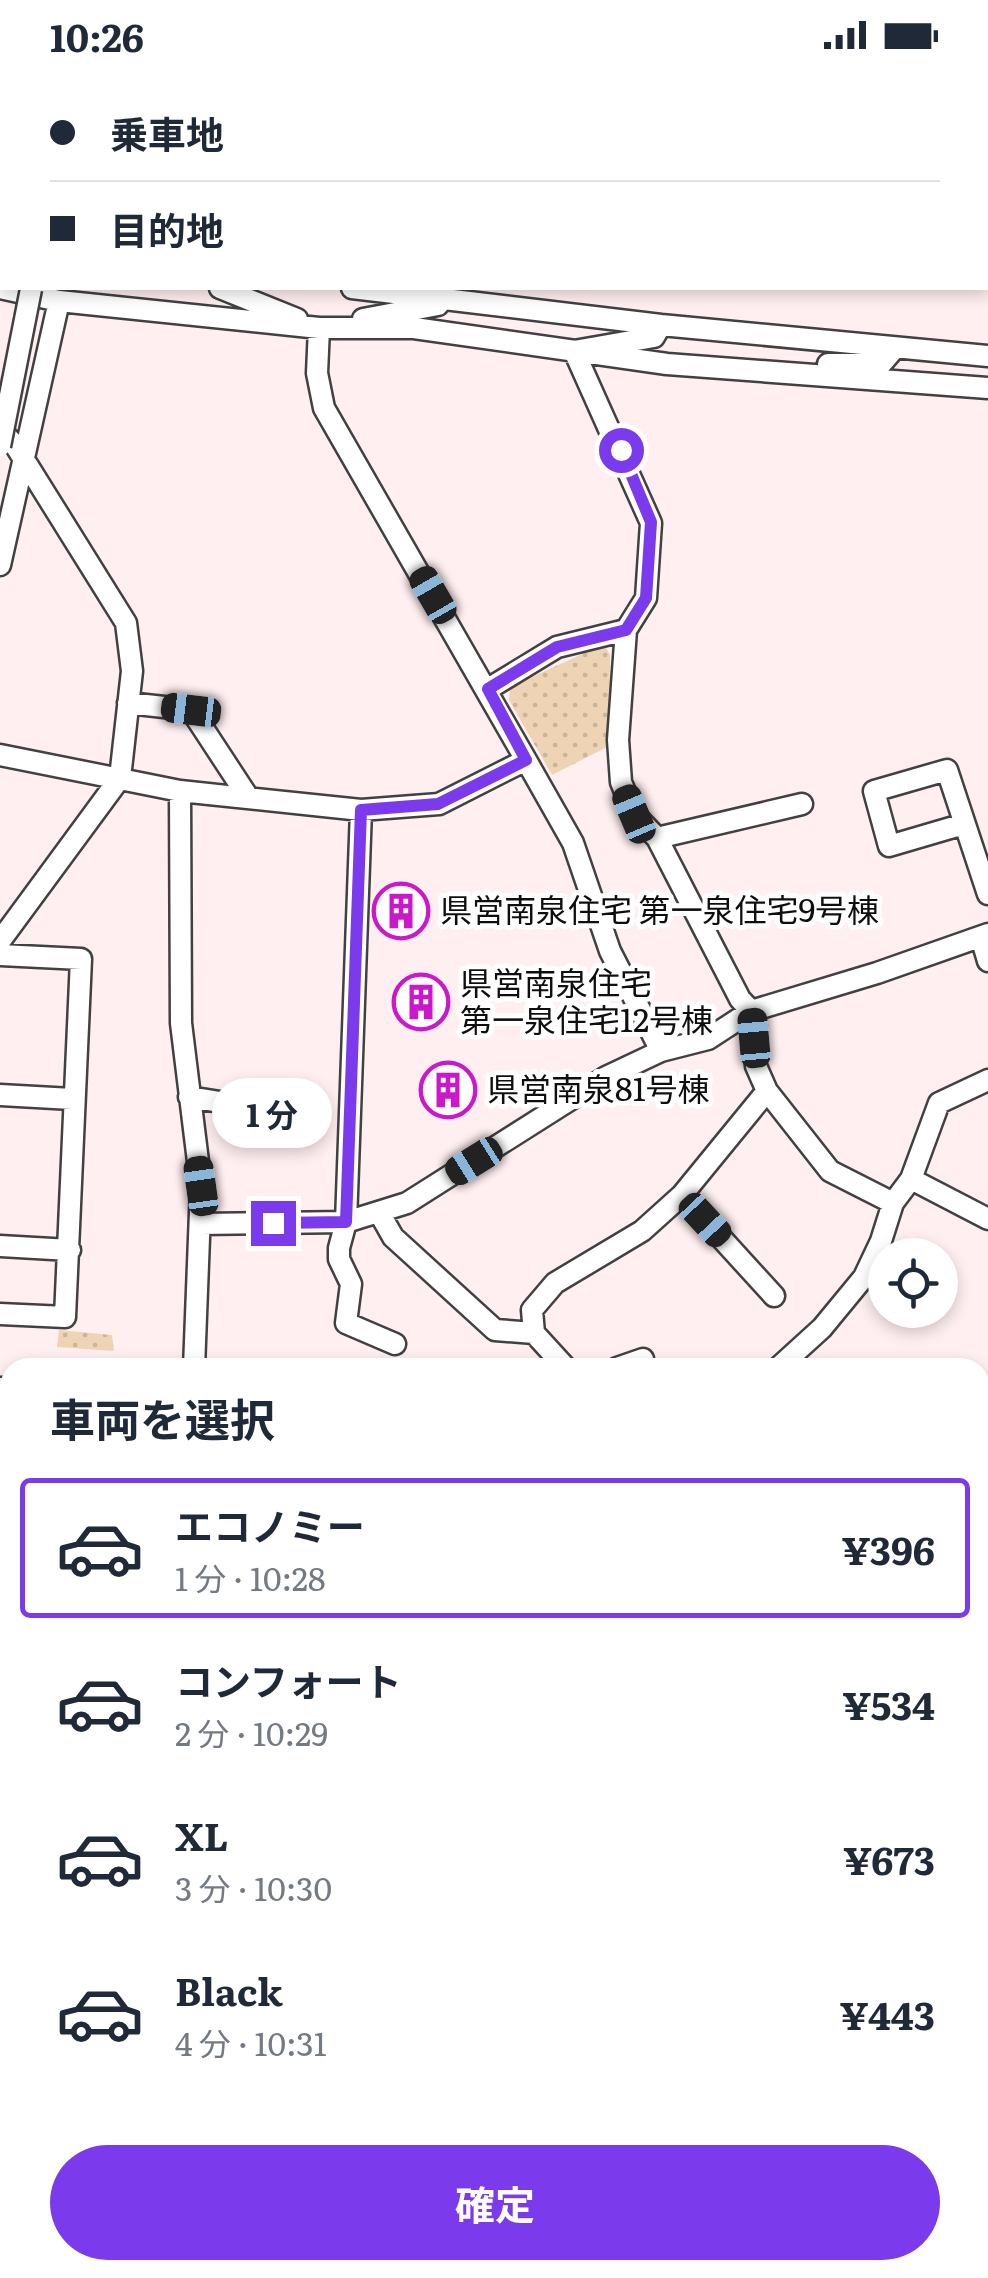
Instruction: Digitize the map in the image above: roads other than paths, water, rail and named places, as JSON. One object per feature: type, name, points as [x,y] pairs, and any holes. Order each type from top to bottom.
[{"type":"street","points":[[0,446],[32,290]]},
{"type":"street","points":[[225,290],[319,328],[454,302]]},
{"type":"street","points":[[367,290],[661,325],[988,356]]},
{"type":"street","points":[[0,292],[59,302],[319,328],[414,328],[667,364],[988,388]]},
{"type":"street","points":[[0,565],[59,302]]},
{"type":"street","points":[[574,350],[654,337],[661,325]]},
{"type":"street","points":[[319,328],[317,373],[324,408],[574,843],[610,951],[660,1051]]},
{"type":"street","points":[[779,372],[788,364],[882,364],[894,349]]},
{"type":"street","points":[[574,350],[651,522],[646,598],[626,630],[618,740],[620,782],[634,814],[658,838],[740,1000],[752,1011],[756,1066],[767,1091],[830,1171],[893,1203]]},
{"type":"street","points":[[0,430],[24,461],[126,623],[132,671],[120,778],[0,941]]},
{"type":"street","points":[[488,689],[557,647],[626,630]]},
{"type":"street","points":[[128,703],[191,710],[248,797]]},
{"type":"street","points":[[0,755],[180,791],[361,810],[438,804],[526,760]]},
{"type":"street","points":[[964,824],[888,846],[874,791],[947,770],[988,894]]},
{"type":"street","points":[[180,791],[181,1023],[201,1186],[194,1358]]},
{"type":"street","points":[[658,838],[802,804]]},
{"type":"street","points":[[361,810],[346,1222],[339,1259],[351,1284],[346,1323],[396,1344]]},
{"type":"street","points":[[200,1224],[346,1222],[380,1214],[407,1202],[606,1077],[660,1051],[708,1039],[752,1011],[877,974],[984,935],[988,960]]},
{"type":"street","points":[[0,955],[81,959],[65,1317],[0,1314]]},
{"type":"street","points":[[789,1358],[822,1328],[864,1277],[893,1203],[910,1179],[939,1102],[988,1080]]},
{"type":"street","points":[[557,1358],[534,1333],[532,1310],[555,1283],[642,1230],[682,1195],[767,1091]]},
{"type":"street","points":[[0,1095],[72,1099]]},
{"type":"street","points":[[188,1097],[263,1109]]},
{"type":"street","points":[[910,1179],[988,1219]]},
{"type":"street","points":[[682,1195],[774,1296]]},
{"type":"street","points":[[380,1214],[394,1237],[495,1330],[534,1333]]},
{"type":"street","points":[[0,1246],[70,1250]]},
{"type":"place","name":"県営南泉住宅 第一泉住宅9号棟","points":[[401,911]]},
{"type":"place","name":"県営南泉住宅 第一泉住宅12号棟","points":[[421,1002]]},
{"type":"place","name":"県営南泉81号棟","points":[[448,1090]]}]
